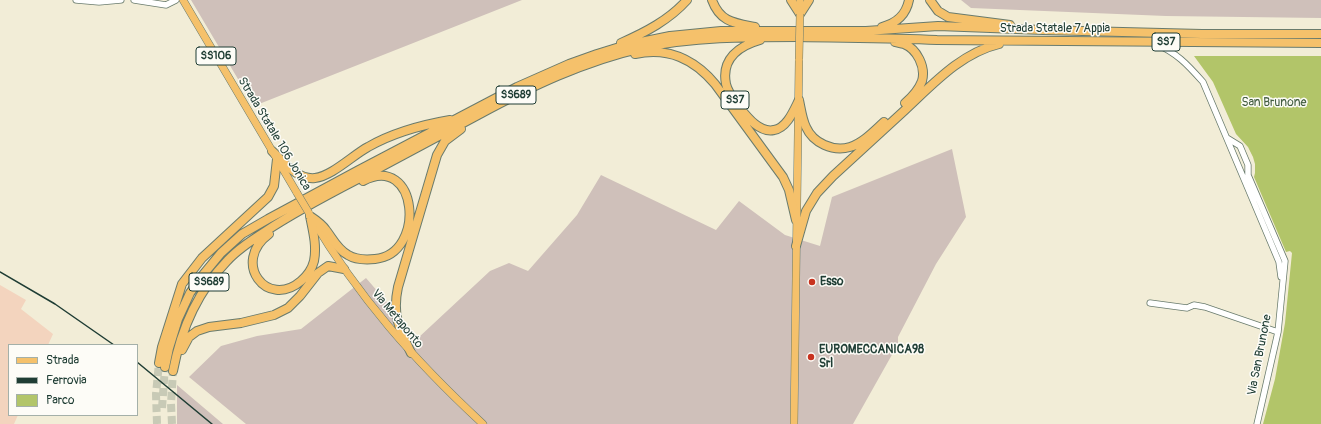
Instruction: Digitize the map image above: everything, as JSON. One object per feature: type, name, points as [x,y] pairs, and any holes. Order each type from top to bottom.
[{"type":"highway","points":[[597,57],[666,20],[687,0]]},
{"type":"highway","points":[[712,0],[716,11],[724,19],[772,34]]},
{"type":"highway","points":[[791,0],[800,14],[809,0]]},
{"type":"highway","points":[[866,31],[891,24],[898,20],[904,14],[909,0]]},
{"type":"highway","points":[[930,0],[938,11],[948,17],[997,22],[1043,30]]},
{"type":"highway","name":"Strada Statale 7 Appia","points":[[789,34],[938,26],[1202,34],[1321,34]]},
{"type":"highway","name":"SS689","points":[[344,269],[328,266],[318,273],[300,296],[288,308],[274,314],[241,323],[209,327],[197,331],[189,337],[173,372],[187,322],[198,297],[228,260],[246,244],[283,220],[332,192],[553,78],[626,45],[670,36],[721,31],[789,34]]},
{"type":"highway","name":"SS7","points":[[772,34],[747,44],[737,50],[729,60],[725,71],[726,84],[732,97],[745,114],[756,125],[766,130],[775,130],[783,126],[790,117],[799,100]]},
{"type":"highway","name":"Strada Statale 7 Appia","points":[[789,34],[936,40],[1321,43]]},
{"type":"highway","points":[[799,100],[806,127],[813,138],[823,145],[835,148],[850,147],[864,139],[911,97],[922,81],[923,68],[917,55],[905,45],[878,38]]},
{"type":"highway","points":[[796,246],[806,211],[817,193],[833,176],[937,81],[967,57],[989,46],[1010,41]]},
{"type":"highway","points":[[597,57],[609,61],[639,54],[661,53],[676,55],[699,67],[715,84],[783,177],[789,190],[796,220]]},
{"type":"highway","name":"SS689","points":[[277,159],[274,186],[268,197],[202,258],[182,284],[162,347],[162,365],[178,319],[190,293],[221,253],[242,234],[302,200],[517,87],[569,64],[597,57]]},
{"type":"highway","points":[[411,353],[395,315],[395,302],[398,287],[437,155],[443,144],[475,117]]},
{"type":"highway","points":[[272,151],[291,170],[304,177],[316,178],[331,172],[368,147],[402,131],[458,118]]},
{"type":"highway","points":[[309,215],[326,230],[340,250],[355,258],[368,260],[378,259],[392,252],[399,246],[406,230],[410,208],[407,197],[397,183],[388,178],[379,176],[365,180],[344,191],[332,192]]},
{"type":"highway","points":[[283,220],[260,242],[256,248],[252,260],[256,277],[264,285],[275,290],[287,289],[298,284],[306,277],[313,265],[315,256],[315,239],[309,215]]},
{"type":"main road","name":"Strada Statale 106 Jonica","points":[[183,0],[309,215]]},
{"type":"main road","points":[[794,424],[800,0]]},
{"type":"main road","name":"Via Metaponto","points":[[309,215],[344,269],[378,314],[411,353],[483,424]]},
{"type":"street","points":[[76,0],[99,2],[121,0]]},
{"type":"street","points":[[134,0],[166,5],[176,0]]},
{"type":"street","points":[[1150,42],[1177,55],[1203,82],[1279,262],[1282,290]]},
{"type":"street","points":[[1227,138],[1240,146],[1248,165],[1248,175],[1285,261],[1282,290]]},
{"type":"street","name":"Via San Brunone","points":[[1257,424],[1278,332],[1282,290]]},
{"type":"street","points":[[1150,303],[1187,308],[1194,306],[1205,307],[1278,332]]},
{"type":"shaded area","points":[[191,0],[522,0],[254,106]]},
{"type":"shaded area","points":[[961,0],[1321,0],[1321,18],[1166,16],[971,8]]},
{"type":"shaded area","points":[[952,149],[966,217],[936,264],[898,337],[898,344],[853,424],[246,424],[189,377],[221,346],[257,336],[301,329],[366,278],[418,338],[490,271],[509,263],[528,271],[577,215],[601,175],[716,230],[739,201],[785,235],[820,246],[832,197]]},
{"type":"shaded area","points":[[0,285],[26,300],[21,309],[53,334],[48,344],[8,344],[8,416],[18,416],[14,424],[0,424]]},
{"type":"shaded area","points":[[177,385],[223,424],[177,424]]},
{"type":"green space","name":"San Brunone","points":[[1194,56],[1321,56],[1321,424],[1263,424],[1275,379],[1285,323],[1292,253],[1290,251],[1286,252],[1254,177],[1255,164],[1253,157],[1248,147],[1236,134],[1213,82]]},
{"type":"tunnel","points":[[157,424],[156,394],[159,363]]},
{"type":"tunnel","points":[[162,408],[165,367]]},
{"type":"tunnel","points":[[172,424],[171,404],[173,371]]},
{"type":"railway","points":[[0,272],[55,304],[113,344]]},
{"type":"railway","points":[[138,363],[212,424]]},
{"type":"place","name":"Esso","points":[[812,282]]},
{"type":"place","name":"EUROMECCANICA98 Srl","points":[[811,357]]}]
